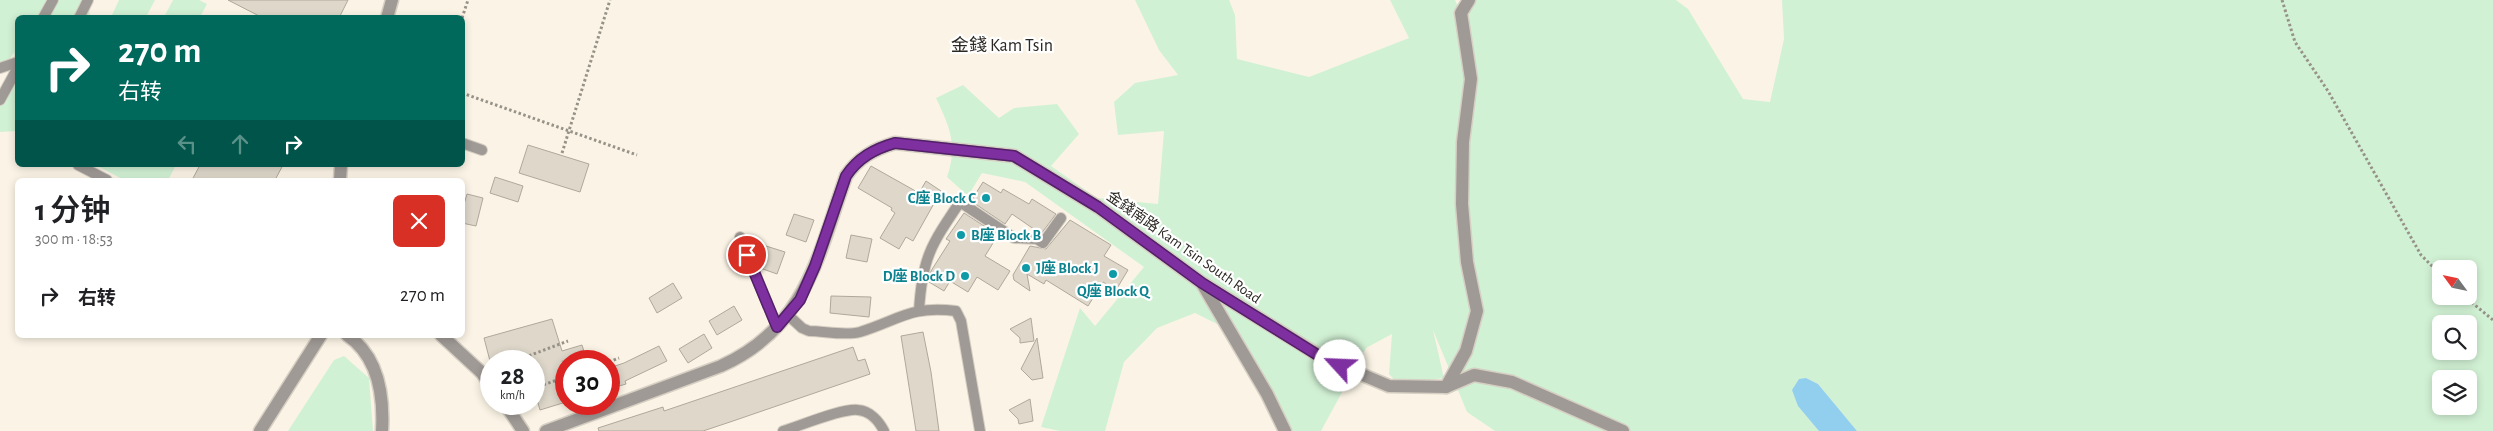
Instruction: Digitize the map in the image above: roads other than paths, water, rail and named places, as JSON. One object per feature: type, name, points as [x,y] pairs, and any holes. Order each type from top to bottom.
[{"type":"street","points":[[388,15],[392,0]]},
{"type":"street","points":[[1446,387],[1466,351],[1477,311],[1467,262],[1462,204],[1463,142],[1471,79],[1461,14],[1455,0]]},
{"type":"street","points":[[1461,14],[1469,0]]},
{"type":"street","name":"金錢南路 Kam Tsin South Road","points":[[546,431],[729,363],[745,356],[765,341],[800,300],[812,274],[853,165],[878,148],[895,143],[1014,156],[1098,207],[1202,283],[1324,359],[1388,386],[1446,387],[1474,376],[1512,382],[1623,431]]},
{"type":"street","points":[[1202,283],[1267,394],[1285,431]]},
{"type":"street","points":[[260,431],[319,338]]},
{"type":"street","points":[[351,338],[357,342],[368,356],[376,374],[383,408],[382,431]]},
{"type":"street","points":[[443,338],[480,371]]},
{"type":"street","points":[[512,415],[523,431]]},
{"type":"lane","points":[[45,15],[53,0]]},
{"type":"lane","points":[[80,15],[88,0]]},
{"type":"lane","points":[[0,68],[15,63]]},
{"type":"lane","points":[[0,100],[15,72]]},
{"type":"lane","points":[[465,143],[482,150]]},
{"type":"lane","points":[[82,167],[104,178]]},
{"type":"lane","points":[[919,311],[920,284],[929,251],[960,202],[1014,238],[1037,239],[1043,243],[1061,218]]},
{"type":"lane","points":[[740,237],[777,327]]},
{"type":"lane","points":[[788,315],[802,328],[809,331],[858,332],[919,311],[937,309],[956,312],[959,314],[980,431]]},
{"type":"lane","points":[[783,431],[836,414],[858,410],[880,422],[884,431]]},
{"type":"water","points":[[1806,378],[1818,384],[1857,431],[1819,431],[1798,406],[1792,390],[1799,379]]},
{"type":"place","name":"C座 Block C","points":[[986,198]]},
{"type":"place","name":"B座 Block B","points":[[961,235]]},
{"type":"place","name":"J座 Block J","points":[[1026,268]]},
{"type":"place","name":"Q座 Block Q","points":[[1113,274]]},
{"type":"place","name":"D座 Block D","points":[[965,276]]},
{"type":"district","name":"金錢 Kam Tsin","points":[[1002,45]]}]
